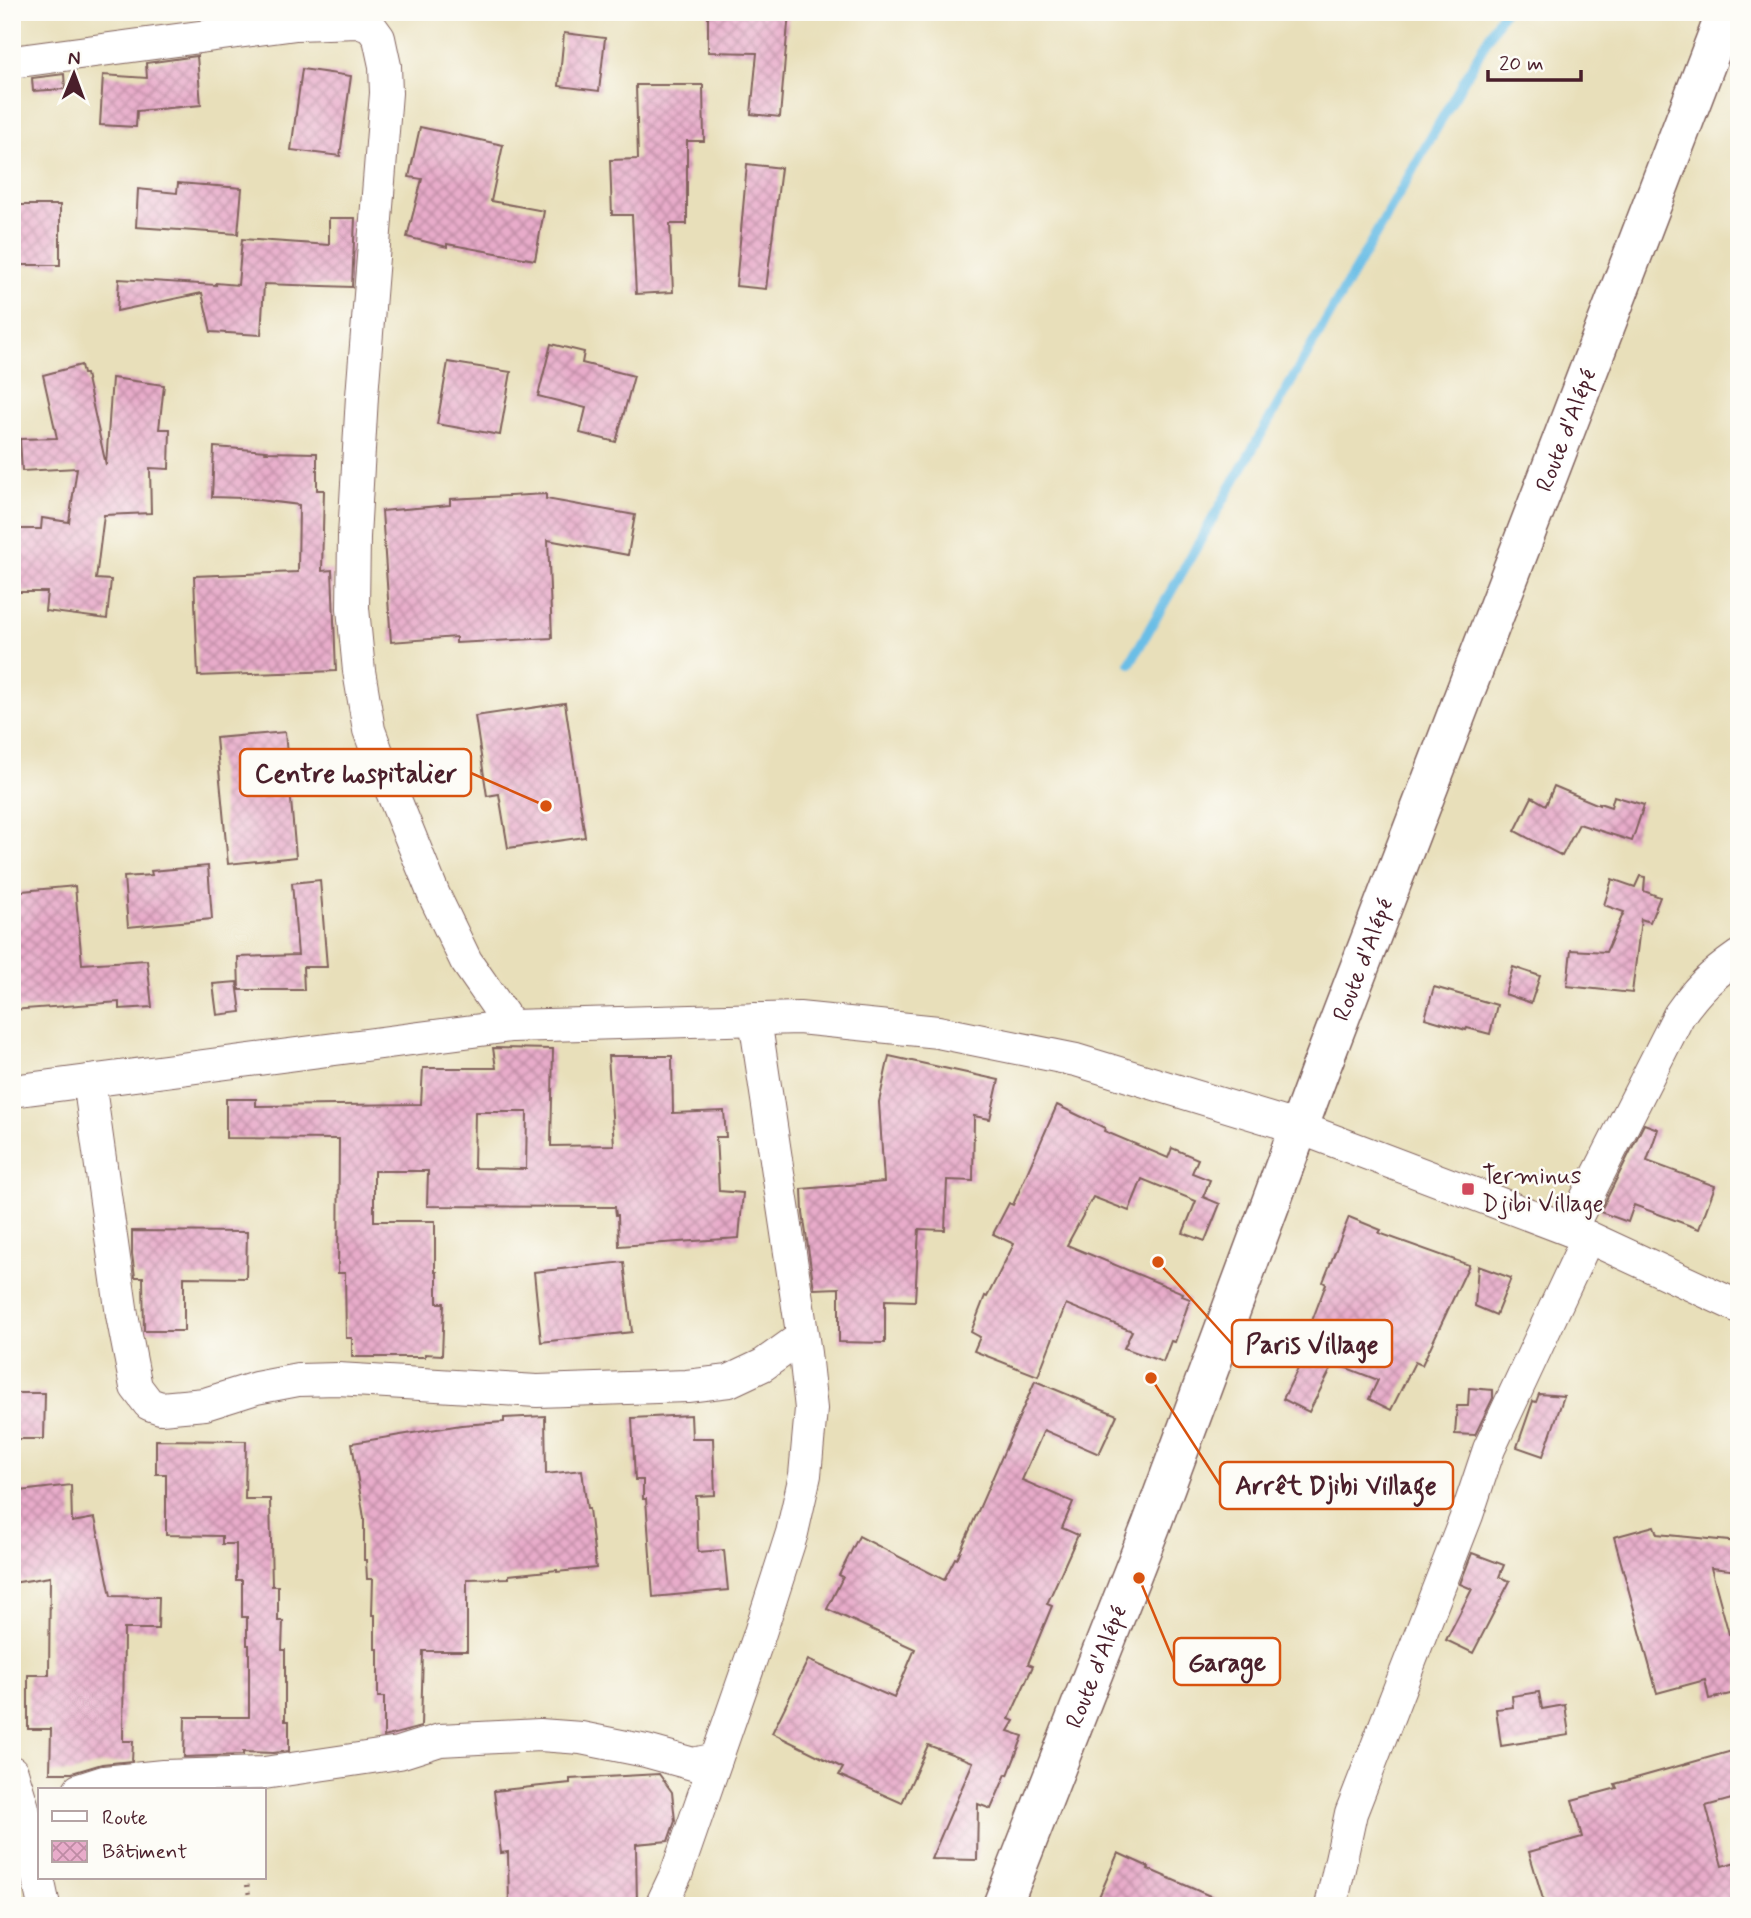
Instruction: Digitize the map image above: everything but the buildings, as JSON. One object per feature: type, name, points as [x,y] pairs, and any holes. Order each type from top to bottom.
[{"type":"main road","name":"Route d'Alépé","points":[[1002,1906],[1152,1526],[1324,1060],[1727,12]]},
{"type":"street","points":[[12,62],[296,18],[358,22],[371,27],[379,38],[385,66],[386,93],[362,396],[354,537],[353,608],[359,671],[369,730],[434,895],[466,961],[511,1026]]},
{"type":"street","points":[[1331,1906],[1351,1813],[1467,1515],[1489,1449],[1579,1234],[1679,1015],[1695,993],[1715,973],[1739,956]]},
{"type":"street","points":[[12,1091],[511,1026],[799,1018],[937,1032],[1076,1060],[1300,1128],[1579,1234],[1739,1307]]},
{"type":"street","points":[[661,1906],[677,1872],[788,1546],[805,1475],[811,1409],[755,1019]]},
{"type":"street","points":[[89,1082],[122,1315],[136,1387],[149,1404],[160,1408],[205,1404],[256,1388],[298,1380],[338,1378],[537,1391],[687,1386],[729,1381],[763,1365],[802,1337]]},
{"type":"street","points":[[85,1788],[104,1782],[163,1776],[264,1773],[399,1753],[440,1740],[540,1735],[581,1738],[693,1764],[716,1759]]},
{"type":"street","points":[[12,1772],[25,1807],[38,1875]]},
{"type":"street","points":[[39,1880],[44,1906]]},
{"type":"path","points":[[248,1880],[251,1906]]},
{"type":"waterway","points":[[1130,663],[1503,12]]},
{"type":"place","name":"Centre hospitalier","points":[[546,806]]},
{"type":"place","name":"Terminus Djibi Village","points":[[1468,1189]]},
{"type":"place","name":"Paris Village","points":[[1158,1262]]},
{"type":"place","name":"Arrêt Djibi Village","points":[[1151,1378]]},
{"type":"place","name":"Garage","points":[[1139,1578]]}]
